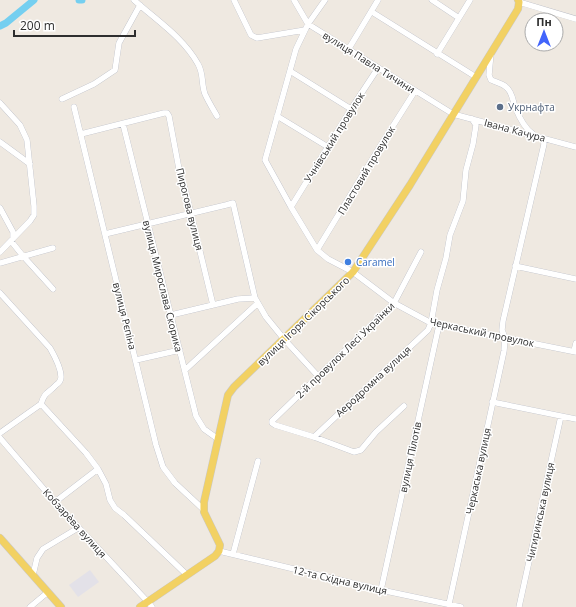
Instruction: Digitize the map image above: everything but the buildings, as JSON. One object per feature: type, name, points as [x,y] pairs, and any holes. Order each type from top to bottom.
[{"type":"main road","name":"вулиця Ігоря Сікорського","points":[[204,510],[204,502],[228,395],[234,387],[353,272],[410,185],[518,9],[519,1]]},
{"type":"main road","points":[[140,607],[150,604],[187,575],[215,556],[219,551],[220,545],[218,539],[204,510]]},
{"type":"main road","points":[[0,538],[61,607]]},
{"type":"street","points":[[134,0],[150,12],[188,50],[202,72],[204,93],[217,116]]},
{"type":"street","points":[[234,0],[251,35],[257,38],[305,30]]},
{"type":"street","name":"вулиця Павла Тичини","points":[[294,0],[308,24],[453,114]]},
{"type":"street","points":[[325,0],[308,24],[296,49],[265,159],[291,207],[317,250],[328,259],[353,272]]},
{"type":"street","points":[[348,50],[378,0]]},
{"type":"street","points":[[432,0],[459,18]]},
{"type":"street","points":[[437,54],[470,0]]},
{"type":"street","points":[[519,1],[576,19]]},
{"type":"street","points":[[62,99],[94,84],[115,70],[119,43],[140,5]]},
{"type":"street","points":[[372,12],[476,77]]},
{"type":"street","points":[[491,53],[489,75],[491,80],[506,86],[511,92],[515,107],[522,123],[536,136]]},
{"type":"street","name":"Учнівський провулок","points":[[291,207],[378,68]]},
{"type":"street","points":[[290,71],[351,109]]},
{"type":"street","name":"Пластовий провулок","points":[[317,250],[378,148],[415,91]]},
{"type":"street","points":[[0,103],[20,125],[27,140],[34,206],[34,215],[30,221],[0,252]]},
{"type":"street","name":"вулиця Рєпіна","points":[[74,107],[156,445],[163,467],[175,484],[204,510]]},
{"type":"street","name":"Пирогова вулиця","points":[[123,124],[164,113],[167,113],[169,116],[179,169],[186,189],[213,305]]},
{"type":"street","name":"Івана Качура","points":[[453,114],[576,147]]},
{"type":"street","points":[[278,116],[328,147]]},
{"type":"street","points":[[431,323],[450,236],[462,201],[466,170],[476,125],[472,119]]},
{"type":"street","points":[[81,134],[123,124]]},
{"type":"street","name":"вулиця Мирослава Скорика","points":[[123,124],[196,416],[204,429],[218,439]]},
{"type":"street","name":"Черкаська вулиця","points":[[449,604],[504,351],[505,338],[502,330],[503,321],[544,144],[543,138]]},
{"type":"street","points":[[0,142],[30,164]]},
{"type":"street","points":[[105,234],[233,203],[257,301],[266,317],[318,376]]},
{"type":"street","points":[[0,208],[13,232],[12,239],[23,256],[53,288]]},
{"type":"street","points":[[0,263],[53,248]]},
{"type":"street","name":"2-й провулок Лесі Українки","points":[[314,437],[272,424],[272,421],[394,302],[421,252]]},
{"type":"street","points":[[516,266],[576,279]]},
{"type":"street","name":"Черкаський провулок","points":[[353,272],[394,302],[431,323],[575,351]]},
{"type":"street","points":[[0,293],[50,348],[56,357],[61,377],[60,382],[43,397],[41,404],[0,433]]},
{"type":"street","points":[[171,315],[238,299],[257,301]]},
{"type":"street","points":[[185,370],[257,301]]},
{"type":"street","name":"Аеродромна вулиця","points":[[314,437],[428,330],[431,323]]},
{"type":"street","name":"вулиця Пілотів","points":[[381,590],[439,325]]},
{"type":"street","points":[[575,351],[576,343]]},
{"type":"street","points":[[136,360],[180,350]]},
{"type":"street","points":[[492,402],[576,419]]},
{"type":"street","points":[[41,404],[81,447],[98,469],[106,484],[110,500],[115,508],[187,575]]},
{"type":"street","points":[[314,437],[354,452],[358,452],[376,432],[404,406]]},
{"type":"street","name":"Чигиринська вулиця","points":[[519,607],[561,416]]},
{"type":"street","name":"Кобзарèва вулиця","points":[[0,438],[78,528],[150,604]]},
{"type":"street","points":[[233,554],[258,461]]},
{"type":"street","points":[[55,502],[98,469]]},
{"type":"street","points":[[33,575],[37,558],[43,549],[78,528]]},
{"type":"street","name":"12-та Східна вулиця","points":[[219,551],[381,590],[461,607]]},
{"type":"street","points":[[30,607],[48,592]]},
{"type":"shaded area","points":[[90,570],[99,582],[78,597],[69,585]]},
{"type":"waterway","points":[[0,26],[6,23],[34,0]]},
{"type":"place","name":"Укрнафта","points":[[500,107]]},
{"type":"place","name":"Caramel","points":[[348,262]]}]
